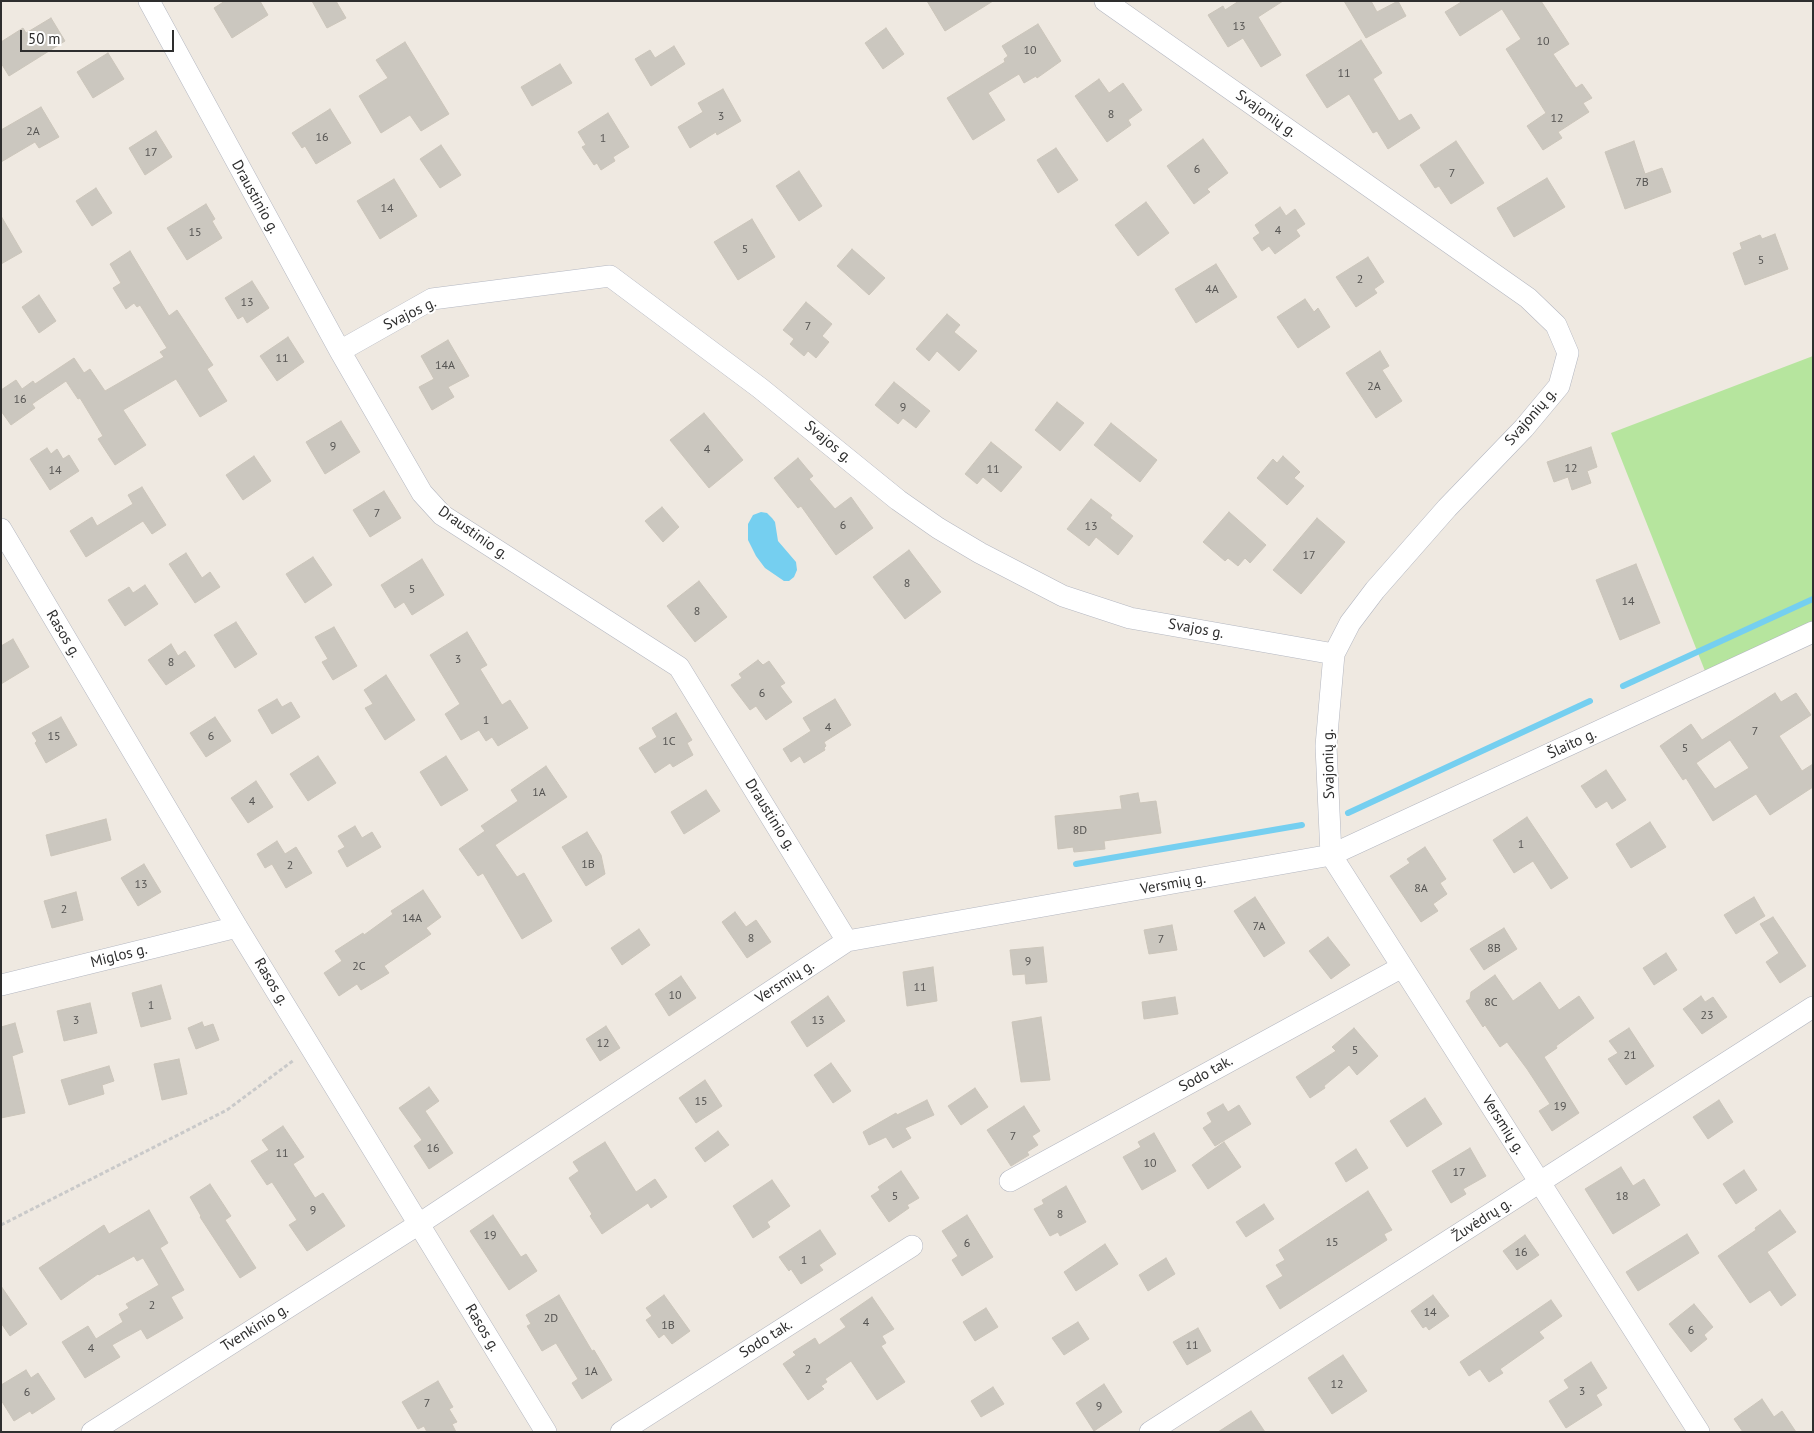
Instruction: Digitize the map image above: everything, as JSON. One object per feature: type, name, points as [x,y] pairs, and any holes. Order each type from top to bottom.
[{"type":"street","name":"Draustinio g.","points":[[149,1],[340,351],[422,493],[442,515],[679,667],[847,941]]},
{"type":"street","name":"Svajonių g.","points":[[1105,1],[1528,298],[1556,325],[1568,353],[1559,386],[1524,428],[1447,508],[1376,590],[1350,623],[1334,654],[1326,746],[1331,856]]},
{"type":"street","name":"Svajos g.","points":[[340,351],[432,299],[610,276],[760,388],[898,500],[938,528],[980,553],[1063,596],[1130,618],[1334,654]]},
{"type":"street","name":"Rasos g.","points":[[1,529],[237,927],[546,1432]]},
{"type":"street","name":"Šlaito g.","points":[[1331,856],[1813,632]]},
{"type":"street","name":"Versmių g.","points":[[419,1224],[847,941],[1331,856],[1699,1432]]},
{"type":"street","name":"Miglos g.","points":[[1,985],[237,927]]},
{"type":"street","name":"Sodo tak.","points":[[1010,1181],[1402,967]]},
{"type":"street","name":"Žuvėdrų g.","points":[[1150,1432],[1813,1007]]},
{"type":"street","name":"Tvenkinio g.","points":[[92,1432],[419,1224]]},
{"type":"street","name":"Sodo tak.","points":[[621,1432],[912,1246]]},
{"type":"path","points":[[1,1226],[227,1110],[311,1048]]},
{"type":"green space","points":[[1813,356],[1813,622],[1705,671],[1611,433]]},
{"type":"water","points":[[761,512],[767,513],[775,522],[778,541],[796,562],[797,570],[794,577],[789,581],[784,581],[765,568],[748,540],[748,524],[753,515]]},
{"type":"building","points":[[225,1],[260,1],[268,15],[232,38],[214,8]]},
{"type":"building","points":[[312,1],[336,1],[346,18],[327,28]]},
{"type":"building","points":[[927,1],[993,1],[945,31]]},
{"type":"building","points":[[1239,1],[1283,1],[1258,17],[1281,55],[1261,67],[1243,38],[1228,47],[1208,15],[1223,6],[1225,10]]},
{"type":"building","points":[[1344,1],[1371,1],[1377,12],[1398,1],[1406,16],[1366,38]]},
{"type":"building","points":[[1463,1],[1541,1],[1569,44],[1553,54],[1576,88],[1582,84],[1592,98],[1583,103],[1589,112],[1558,132],[1562,138],[1543,150],[1527,126],[1546,113],[1506,49],[1521,39],[1502,9],[1460,36],[1445,12]]},
{"type":"building","points":[[51,18],[65,41],[9,76],[1,63],[1,42],[23,28],[26,33]]},
{"type":"building","points":[[1038,24],[1061,61],[1037,78],[1036,76],[1024,83],[1019,74],[988,93],[1005,120],[973,140],[947,98],[1005,62],[1004,59],[1008,56],[1002,46]]},
{"type":"building","points":[[886,28],[904,54],[883,69],[865,43]]},
{"type":"building","points":[[1361,40],[1382,73],[1373,79],[1399,121],[1411,114],[1420,128],[1388,149],[1377,131],[1373,133],[1349,94],[1327,108],[1306,75]]},
{"type":"building","points":[[405,42],[449,114],[421,131],[410,115],[381,133],[359,96],[388,78],[376,60]]},
{"type":"building","points":[[674,46],[685,64],[651,86],[635,59],[650,50],[655,58]]},
{"type":"building","points":[[108,53],[124,79],[93,98],[77,72]]},
{"type":"building","points":[[560,64],[572,83],[532,106],[521,87]]},
{"type":"building","points":[[1099,79],[1109,93],[1123,83],[1142,110],[1128,120],[1131,125],[1107,142],[1075,96]]},
{"type":"building","points":[[723,89],[741,121],[717,135],[716,132],[690,148],[678,127],[703,112],[698,103]]},
{"type":"building","points":[[41,107],[59,137],[39,148],[35,142],[1,162],[1,130]]},
{"type":"building","points":[[330,109],[351,143],[316,164],[305,146],[302,148],[292,133]]},
{"type":"building","points":[[608,113],[629,147],[613,157],[615,161],[601,170],[597,163],[594,165],[582,147],[586,145],[578,132]]},
{"type":"building","points":[[156,131],[172,157],[145,175],[129,148]]},
{"type":"building","points":[[1203,139],[1228,173],[1207,189],[1210,192],[1194,204],[1167,166]]},
{"type":"building","points":[[1456,141],[1484,183],[1451,204],[1439,186],[1435,188],[1420,165]]},
{"type":"building","points":[[1634,141],[1645,174],[1662,168],[1671,192],[1625,209],[1605,152]]},
{"type":"building","points":[[441,145],[461,175],[440,188],[420,159]]},
{"type":"building","points":[[1056,148],[1078,180],[1058,193],[1037,160]]},
{"type":"building","points":[[799,171],[822,206],[799,221],[776,186]]},
{"type":"building","points":[[1547,178],[1565,207],[1514,237],[1497,208]]},
{"type":"building","points":[[394,179],[417,216],[380,239],[357,201]]},
{"type":"building","points":[[96,188],[112,213],[92,226],[76,201]]},
{"type":"building","points":[[1146,202],[1169,233],[1138,256],[1115,225]]},
{"type":"building","points":[[206,204],[215,219],[212,221],[222,238],[187,260],[167,228]]},
{"type":"building","points":[[1280,207],[1286,216],[1295,209],[1305,224],[1296,230],[1300,236],[1275,254],[1269,246],[1262,251],[1253,238],[1260,233],[1255,225]]},
{"type":"building","points":[[1,216],[22,252],[1,264]]},
{"type":"building","points":[[752,219],[775,257],[738,280],[714,242]]},
{"type":"building","points":[[1775,234],[1788,269],[1745,285],[1733,253],[1742,249],[1740,243],[1760,235],[1762,239]]},
{"type":"building","points":[[852,249],[885,278],[869,295],[837,266]]},
{"type":"building","points":[[130,251],[169,316],[177,310],[213,365],[207,369],[227,401],[200,417],[176,379],[123,410],[146,445],[115,465],[98,439],[103,436],[80,398],[78,399],[66,381],[32,404],[35,408],[11,425],[1,411],[1,390],[16,380],[22,389],[33,381],[35,384],[74,358],[84,373],[90,369],[105,391],[164,357],[160,352],[167,348],[140,305],[137,307],[134,303],[126,309],[113,288],[121,283],[110,264]]},
{"type":"building","points":[[1368,257],[1384,282],[1374,289],[1377,293],[1356,307],[1336,277]]},
{"type":"building","points":[[1216,264],[1237,297],[1196,323],[1175,289]]},
{"type":"building","points":[[252,281],[269,308],[247,323],[243,316],[238,319],[225,298]]},
{"type":"building","points":[[39,295],[56,321],[39,333],[22,307]]},
{"type":"building","points":[[1305,299],[1314,312],[1318,308],[1330,327],[1298,348],[1277,317]]},
{"type":"building","points":[[806,302],[832,324],[822,336],[829,342],[816,358],[808,351],[804,356],[790,344],[794,339],[783,330]]},
{"type":"building","points":[[947,314],[960,325],[954,332],[977,351],[959,371],[937,351],[929,361],[916,349]]},
{"type":"building","points":[[288,337],[304,362],[277,381],[260,356]]},
{"type":"building","points":[[448,340],[469,376],[448,387],[454,397],[432,410],[419,387],[434,379],[421,356]]},
{"type":"building","points":[[1380,351],[1389,366],[1382,370],[1402,401],[1376,418],[1346,373]]},
{"type":"building","points":[[894,382],[930,411],[916,428],[903,418],[898,424],[875,405]]},
{"type":"building","points":[[1057,402],[1084,423],[1060,451],[1035,430]]},
{"type":"building","points":[[704,413],[743,460],[709,488],[670,440]]},
{"type":"building","points":[[341,421],[360,452],[325,474],[306,442]]},
{"type":"building","points":[[1111,423],[1157,460],[1140,482],[1094,445]]},
{"type":"building","points":[[991,442],[1022,467],[1001,492],[983,477],[977,484],[965,474]]},
{"type":"building","points":[[1591,447],[1597,467],[1587,471],[1591,483],[1572,490],[1568,477],[1554,482],[1547,462]]},
{"type":"building","points":[[47,448],[51,454],[57,449],[63,459],[69,455],[79,471],[50,490],[30,459]]},
{"type":"building","points":[[254,456],[271,481],[243,500],[226,475]]},
{"type":"building","points":[[1283,456],[1300,472],[1294,478],[1304,486],[1287,505],[1257,478],[1273,459],[1277,463]]},
{"type":"building","points":[[798,458],[813,476],[809,479],[835,509],[851,497],[873,528],[836,555],[801,506],[798,508],[774,478]]},
{"type":"building","points":[[142,487],[166,525],[152,534],[143,521],[86,557],[70,531],[92,517],[97,526],[133,504],[128,495]]},
{"type":"building","points":[[384,491],[401,518],[370,537],[353,510]]},
{"type":"building","points":[[1091,499],[1112,515],[1110,518],[1133,536],[1118,555],[1096,537],[1089,546],[1067,529]]},
{"type":"building","points":[[662,507],[679,527],[663,542],[645,521]]},
{"type":"building","points":[[1229,512],[1266,545],[1250,563],[1245,558],[1238,566],[1228,558],[1225,561],[1203,542]]},
{"type":"building","points":[[1317,518],[1345,542],[1301,594],[1273,570]]},
{"type":"building","points":[[909,550],[941,592],[905,619],[873,577]]},
{"type":"building","points":[[186,553],[202,578],[210,572],[220,587],[195,603],[169,564]]},
{"type":"building","points":[[313,557],[332,585],[305,603],[286,574]]},
{"type":"building","points":[[422,559],[444,595],[412,615],[404,602],[395,608],[381,585]]},
{"type":"building","points":[[1636,564],[1660,623],[1620,640],[1596,580]]},
{"type":"building","points":[[699,581],[727,617],[695,642],[667,606]]},
{"type":"building","points":[[145,585],[158,604],[125,626],[108,600],[129,587],[133,593]]},
{"type":"building","points":[[236,622],[257,654],[235,668],[214,635]]},
{"type":"building","points":[[334,627],[357,666],[333,680],[322,662],[328,659],[315,637]]},
{"type":"building","points":[[467,632],[487,665],[480,669],[502,705],[510,700],[528,728],[498,746],[492,737],[486,741],[479,730],[461,740],[445,714],[460,704],[430,655]]},
{"type":"building","points":[[13,639],[29,667],[1,684],[1,646]]},
{"type":"building","points":[[171,644],[178,656],[185,651],[195,666],[166,685],[148,660]]},
{"type":"building","points":[[758,660],[763,665],[769,661],[785,683],[780,686],[792,702],[766,720],[756,706],[750,710],[731,685],[742,678],[739,674]]},
{"type":"building","points":[[386,675],[415,720],[385,740],[365,708],[373,704],[364,690]]},
{"type":"building","points":[[1775,693],[1781,702],[1796,693],[1811,715],[1779,736],[1802,771],[1813,764],[1813,787],[1770,815],[1756,794],[1713,821],[1686,778],[1683,780],[1660,746],[1691,724],[1702,740]],"holes":[[[1730,740],[1749,768],[1715,789],[1696,763]]]},
{"type":"building","points":[[277,699],[282,707],[291,702],[300,717],[272,734],[258,710]]},
{"type":"building","points":[[835,699],[851,725],[824,742],[825,750],[804,763],[800,756],[791,762],[783,749],[811,731],[803,718]]},
{"type":"building","points":[[676,713],[692,740],[687,743],[693,755],[673,767],[670,763],[655,773],[639,748],[657,737],[652,728]]},
{"type":"building","points":[[61,717],[77,745],[46,763],[35,743],[37,741],[32,733]]},
{"type":"building","points":[[215,717],[231,741],[206,757],[190,733]]},
{"type":"building","points":[[318,756],[336,783],[308,801],[290,774]]},
{"type":"building","points":[[446,756],[468,790],[441,806],[420,772]]},
{"type":"building","points":[[546,766],[567,797],[495,845],[517,877],[524,873],[552,921],[522,939],[483,873],[478,876],[459,849],[485,831],[481,826],[518,801],[511,790]]},
{"type":"building","points":[[1606,770],[1626,800],[1612,809],[1607,801],[1596,808],[1581,786]]},
{"type":"building","points":[[256,781],[273,807],[248,823],[231,798]]},
{"type":"building","points":[[706,790],[720,811],[684,834],[671,812]]},
{"type":"building","points":[[1138,793],[1140,803],[1156,801],[1161,833],[1104,841],[1105,849],[1074,852],[1073,847],[1058,849],[1055,816],[1122,809],[1120,796]]},
{"type":"building","points":[[1527,817],[1568,878],[1551,889],[1533,861],[1514,873],[1493,840]]},
{"type":"building","points":[[106,819],[111,840],[51,856],[46,835]]},
{"type":"building","points":[[1650,822],[1666,847],[1631,868],[1616,844]]},
{"type":"building","points":[[355,826],[362,838],[372,832],[381,847],[347,867],[338,851],[345,847],[338,836]]},
{"type":"building","points":[[587,832],[601,855],[605,874],[586,886],[562,847]]},
{"type":"building","points":[[277,841],[285,854],[296,847],[312,873],[286,888],[272,864],[265,868],[257,854]]},
{"type":"building","points":[[1425,847],[1446,879],[1440,883],[1447,894],[1433,904],[1438,911],[1421,922],[1390,876],[1410,863],[1407,859]]},
{"type":"building","points":[[144,864],[161,892],[138,906],[121,878]]},
{"type":"building","points":[[423,890],[441,917],[426,928],[431,934],[384,966],[389,973],[361,990],[357,984],[339,996],[324,973],[342,961],[335,951],[363,933],[364,935],[393,914],[391,911]]},
{"type":"building","points":[[76,892],[83,920],[52,928],[44,901]]},
{"type":"building","points":[[1255,897],[1285,943],[1264,957],[1234,911]]},
{"type":"building","points":[[1754,897],[1765,916],[1736,934],[1724,915]]},
{"type":"building","points":[[735,912],[746,927],[756,920],[771,942],[747,958],[722,922]]},
{"type":"building","points":[[1773,917],[1806,966],[1780,983],[1766,962],[1779,953],[1760,924]]},
{"type":"building","points":[[1172,925],[1177,950],[1149,954],[1144,930]]},
{"type":"building","points":[[1504,928],[1517,949],[1484,970],[1470,949]]},
{"type":"building","points":[[639,929],[650,945],[622,965],[611,948]]},
{"type":"building","points":[[1328,937],[1350,965],[1331,979],[1309,951]]},
{"type":"building","points":[[1043,947],[1047,982],[1026,984],[1025,974],[1013,975],[1010,950]]},
{"type":"building","points":[[1666,953],[1677,970],[1654,985],[1643,968]]},
{"type":"building","points":[[933,967],[937,1001],[907,1006],[903,972]]},
{"type":"building","points":[[1495,975],[1513,1001],[1540,982],[1559,1010],[1579,996],[1594,1018],[1544,1057],[1579,1113],[1552,1131],[1539,1111],[1550,1104],[1527,1069],[1507,1042],[1500,1047],[1485,1025],[1483,1027],[1466,1001],[1470,999],[1471,992]]},
{"type":"building","points":[[681,976],[696,998],[669,1016],[655,994]]},
{"type":"building","points":[[161,985],[171,1019],[141,1027],[132,993]]},
{"type":"building","points":[[828,996],[845,1021],[807,1047],[791,1022]]},
{"type":"building","points":[[1701,996],[1705,1002],[1713,997],[1727,1017],[1702,1034],[1683,1009]]},
{"type":"building","points":[[1175,997],[1178,1014],[1144,1019],[1142,1002]]},
{"type":"building","points":[[90,1003],[97,1033],[64,1041],[57,1011]]},
{"type":"building","points":[[1041,1017],[1050,1080],[1021,1082],[1012,1022]]},
{"type":"building","points":[[202,1022],[204,1027],[213,1024],[219,1040],[196,1049],[188,1028]]},
{"type":"building","points":[[15,1023],[23,1052],[12,1056],[25,1113],[1,1118],[1,1027]]},
{"type":"building","points":[[606,1026],[620,1048],[600,1061],[586,1039]]},
{"type":"building","points":[[1354,1028],[1378,1056],[1357,1075],[1349,1065],[1324,1086],[1325,1088],[1310,1098],[1296,1077],[1336,1051],[1332,1047]]},
{"type":"building","points":[[1629,1028],[1654,1066],[1626,1085],[1608,1059],[1618,1053],[1609,1041]]},
{"type":"building","points":[[179,1059],[187,1094],[162,1100],[154,1064]]},
{"type":"building","points":[[831,1063],[851,1091],[833,1103],[814,1075]]},
{"type":"building","points":[[109,1066],[114,1081],[102,1085],[104,1094],[69,1105],[61,1080]]},
{"type":"building","points":[[705,1080],[722,1106],[696,1123],[679,1098]]},
{"type":"building","points":[[429,1087],[439,1101],[425,1111],[453,1153],[429,1169],[414,1146],[422,1140],[399,1108]]},
{"type":"building","points":[[975,1088],[988,1107],[961,1125],[948,1106]]},
{"type":"building","points":[[1425,1098],[1442,1124],[1407,1147],[1390,1121]]},
{"type":"building","points":[[927,1100],[934,1115],[905,1128],[911,1138],[893,1148],[886,1137],[869,1145],[863,1132],[896,1113],[897,1115]]},
{"type":"building","points":[[1719,1100],[1733,1122],[1708,1139],[1693,1117]]},
{"type":"building","points":[[1223,1104],[1228,1112],[1239,1105],[1251,1124],[1215,1146],[1203,1128],[1212,1122],[1207,1113]]},
{"type":"building","points":[[1024,1106],[1040,1131],[1032,1136],[1038,1145],[1027,1152],[1029,1155],[1011,1166],[987,1130]]},
{"type":"building","points":[[283,1126],[304,1157],[293,1164],[315,1198],[323,1193],[345,1226],[307,1251],[289,1225],[297,1220],[272,1182],[267,1185],[251,1161],[269,1150],[262,1140]]},
{"type":"building","points":[[718,1131],[729,1145],[705,1162],[695,1148]]},
{"type":"building","points":[[1154,1133],[1176,1171],[1142,1190],[1123,1157],[1141,1147],[1138,1142]]},
{"type":"building","points":[[605,1142],[636,1192],[655,1179],[667,1197],[651,1208],[648,1203],[602,1234],[590,1216],[592,1214],[569,1178],[579,1171],[573,1162]]},
{"type":"building","points":[[1224,1142],[1241,1167],[1208,1189],[1192,1165]]},
{"type":"building","points":[[1470,1148],[1486,1176],[1463,1189],[1466,1194],[1451,1203],[1432,1171]]},
{"type":"building","points":[[1356,1149],[1368,1168],[1346,1182],[1335,1163]]},
{"type":"building","points":[[1621,1167],[1633,1186],[1644,1179],[1660,1205],[1613,1234],[1585,1189]]},
{"type":"building","points":[[1744,1170],[1757,1190],[1736,1204],[1723,1184]]},
{"type":"building","points":[[901,1171],[919,1198],[907,1205],[909,1208],[889,1222],[871,1196],[880,1190],[878,1187]]},
{"type":"building","points":[[772,1180],[790,1206],[767,1222],[770,1227],[753,1238],[733,1206]]},
{"type":"building","points":[[210,1184],[231,1216],[225,1220],[256,1268],[240,1278],[200,1217],[190,1197]]},
{"type":"building","points":[[1066,1186],[1086,1222],[1060,1236],[1058,1232],[1050,1236],[1034,1209],[1044,1204],[1042,1200]]},
{"type":"building","points":[[1368,1191],[1392,1230],[1384,1234],[1387,1240],[1280,1309],[1266,1286],[1283,1276],[1276,1265],[1285,1260],[1279,1250]]},
{"type":"building","points":[[1264,1204],[1274,1219],[1246,1237],[1236,1222]]},
{"type":"building","points":[[149,1210],[168,1243],[160,1248],[184,1290],[171,1297],[183,1318],[147,1339],[141,1329],[112,1345],[120,1357],[85,1378],[62,1342],[88,1326],[96,1339],[123,1322],[119,1314],[129,1308],[126,1304],[159,1285],[143,1258],[137,1261],[134,1256],[98,1274],[61,1300],[39,1268],[104,1225],[109,1234]]},
{"type":"building","points":[[1780,1210],[1796,1232],[1767,1252],[1796,1295],[1781,1306],[1770,1290],[1750,1303],[1718,1256],[1756,1230],[1755,1228]]},
{"type":"building","points":[[493,1215],[521,1257],[526,1254],[537,1271],[509,1290],[470,1231]]},
{"type":"building","points":[[967,1215],[993,1257],[962,1276],[952,1260],[958,1256],[942,1231]]},
{"type":"building","points":[[820,1230],[836,1254],[819,1265],[823,1270],[801,1284],[791,1269],[789,1271],[779,1257]]},
{"type":"building","points":[[1687,1234],[1699,1253],[1638,1291],[1626,1272]]},
{"type":"building","points":[[1525,1235],[1539,1255],[1517,1270],[1503,1251]]},
{"type":"building","points":[[1105,1244],[1118,1264],[1076,1291],[1064,1272]]},
{"type":"building","points":[[1166,1258],[1175,1274],[1148,1291],[1139,1275]]},
{"type":"building","points":[[1,1286],[27,1324],[10,1336],[1,1323]]},
{"type":"building","points":[[559,1295],[592,1351],[594,1350],[612,1380],[582,1399],[572,1383],[578,1379],[556,1343],[542,1351],[527,1326],[531,1324],[526,1315]]},
{"type":"building","points":[[664,1295],[690,1331],[672,1344],[664,1334],[659,1338],[646,1320],[652,1316],[646,1308]]},
{"type":"building","points":[[1433,1295],[1449,1316],[1429,1330],[1426,1326],[1423,1328],[1411,1311]]},
{"type":"building","points":[[872,1297],[894,1329],[882,1336],[886,1343],[881,1346],[905,1382],[877,1400],[851,1361],[825,1379],[827,1382],[821,1386],[824,1389],[808,1400],[783,1364],[796,1355],[793,1352],[815,1338],[819,1345],[846,1327],[840,1319]]},
{"type":"building","points":[[1551,1300],[1562,1316],[1539,1332],[1544,1338],[1500,1369],[1503,1373],[1489,1382],[1480,1369],[1469,1376],[1460,1362]]},
{"type":"building","points":[[1694,1304],[1713,1327],[1704,1335],[1707,1339],[1691,1352],[1669,1324]]},
{"type":"building","points":[[986,1308],[998,1327],[975,1341],[963,1322]]},
{"type":"building","points":[[1078,1322],[1089,1339],[1064,1355],[1052,1338]]},
{"type":"building","points":[[1198,1328],[1211,1351],[1187,1365],[1173,1342]]},
{"type":"building","points":[[1343,1355],[1367,1391],[1332,1414],[1308,1378]]},
{"type":"building","points":[[1591,1362],[1607,1388],[1596,1395],[1602,1405],[1566,1428],[1549,1401],[1569,1388],[1564,1380]]},
{"type":"building","points":[[26,1370],[31,1378],[38,1373],[55,1399],[32,1414],[30,1411],[14,1421],[1,1400],[1,1385]]},
{"type":"building","points":[[438,1381],[453,1407],[449,1409],[457,1422],[452,1424],[456,1432],[427,1432],[424,1426],[418,1429],[402,1402]]},
{"type":"building","points":[[1104,1384],[1122,1412],[1094,1431],[1076,1403]]},
{"type":"building","points":[[993,1387],[1004,1404],[981,1417],[971,1401]]},
{"type":"building","points":[[1762,1399],[1774,1417],[1782,1411],[1796,1432],[1743,1432],[1734,1419]]},
{"type":"building","points":[[1251,1411],[1265,1432],[1218,1432],[1238,1419]]},
{"type":"waterway","points":[[1623,686],[1813,599]]},
{"type":"waterway","points":[[1348,813],[1590,701]]},
{"type":"waterway","points":[[1076,864],[1302,825]]}]
